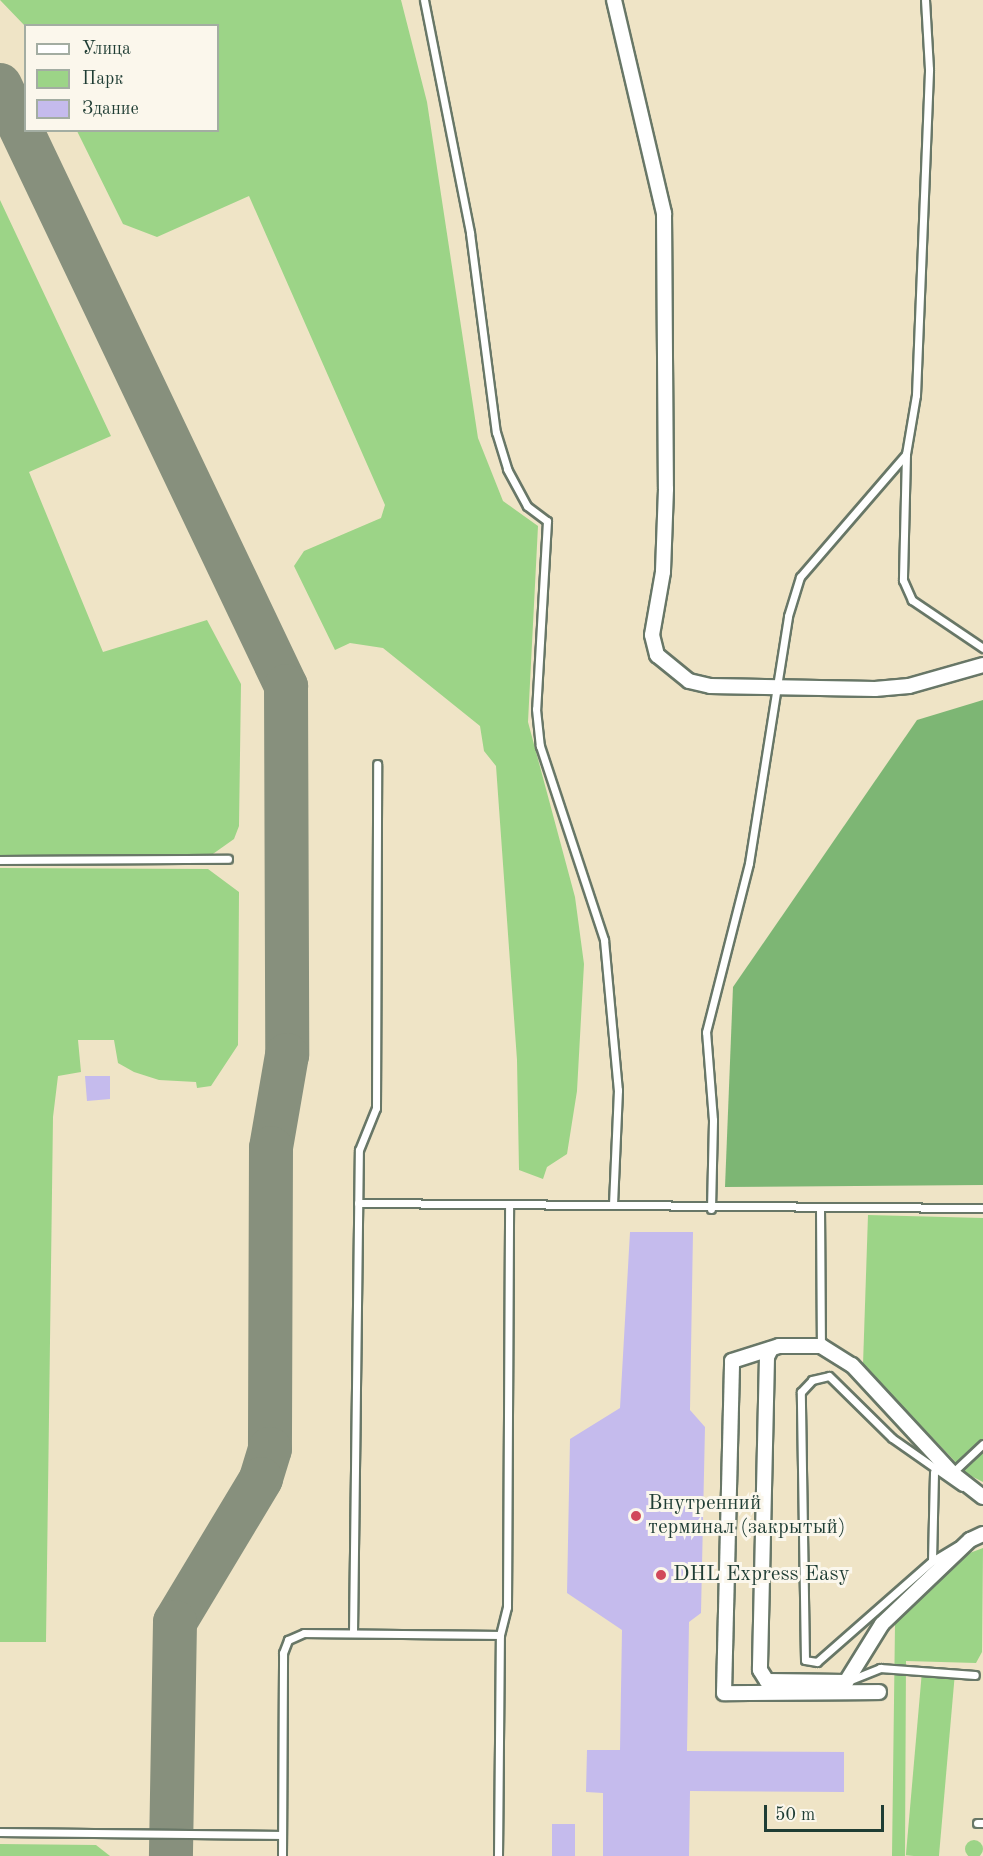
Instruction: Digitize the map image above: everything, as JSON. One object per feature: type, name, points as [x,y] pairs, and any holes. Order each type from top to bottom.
[{"type":"street","points":[[614,0],[664,213],[666,489],[663,572],[652,636],[657,655],[689,681],[778,686],[909,686],[983,665]]},
{"type":"street","points":[[879,1692],[724,1694],[732,1361],[771,1349],[821,1346],[852,1365],[952,1473],[978,1495]]},
{"type":"street","points":[[771,1349],[766,1358],[760,1670],[771,1682],[846,1682],[882,1624],[970,1540],[983,1534]]},
{"type":"lane","points":[[424,0],[468,221],[496,432],[507,469],[527,506],[547,521],[536,709],[540,746],[604,940],[618,1090],[613,1204]]},
{"type":"lane","points":[[925,0],[928,69],[916,395],[906,454],[903,580],[912,600],[983,648]]},
{"type":"lane","points":[[711,1209],[713,1120],[706,1032],[749,863],[778,686],[800,577],[906,454]]},
{"type":"lane","points":[[353,1633],[359,1150],[376,1108],[377,764]]},
{"type":"lane","points":[[0,860],[228,859]]},
{"type":"lane","points":[[358,1203],[613,1204],[711,1209],[983,1208]]},
{"type":"lane","points":[[498,1856],[500,1635],[507,1606],[509,1204]]},
{"type":"lane","points":[[819,1208],[821,1346]]},
{"type":"lane","points":[[970,1540],[932,1561],[817,1662],[805,1660],[801,1392],[821,1374],[829,1376],[934,1473],[978,1495]]},
{"type":"lane","points":[[952,1473],[983,1444]]},
{"type":"lane","points":[[932,1561],[934,1473]]},
{"type":"lane","points":[[282,1856],[284,1646],[304,1633],[500,1635]]},
{"type":"lane","points":[[846,1682],[880,1668],[975,1675]]},
{"type":"lane","points":[[0,1832],[282,1835]]},
{"type":"green space","points":[[0,0],[401,0],[427,102],[478,438],[503,501],[538,526],[528,722],[575,897],[584,964],[577,1091],[567,1154],[547,1167],[543,1179],[519,1170],[517,1060],[496,766],[484,751],[480,726],[383,648],[350,643],[335,650],[294,566],[304,551],[381,518],[385,505],[249,196],[157,237],[123,224],[77,132],[219,132],[219,24],[24,25]]},
{"type":"green space","points":[[0,200],[111,436],[29,472],[103,652],[207,620],[241,684],[239,826],[234,839],[210,856],[0,856]]},
{"type":"green space","points":[[983,700],[983,1185],[725,1187],[733,987],[917,720]]},
{"type":"green space","points":[[0,868],[208,869],[239,892],[238,1045],[211,1086],[197,1088],[196,1082],[159,1080],[134,1072],[118,1063],[114,1040],[78,1040],[81,1072],[58,1076],[53,1117],[46,1642],[0,1642]]},
{"type":"green space","points":[[868,1215],[983,1218],[983,1482],[967,1474],[863,1365]]},
{"type":"green space","points":[[983,1548],[982,1652],[976,1663],[906,1661],[905,1856],[892,1856],[895,1624],[967,1554]]},
{"type":"green space","points":[[922,1671],[955,1674],[939,1856],[906,1855]]},
{"type":"green space","points":[[974,1840],[982,1846],[982,1852],[977,1857],[968,1855],[965,1849],[968,1843]]},
{"type":"green space","points":[[0,1844],[96,1845],[110,1856],[0,1856]]},
{"type":"building","points":[[85,1076],[110,1076],[110,1099],[87,1101]]},
{"type":"building","name":"Внутренний терминал (закрытый)","points":[[630,1232],[693,1232],[690,1410],[705,1427],[701,1613],[689,1622],[687,1751],[844,1752],[844,1792],[690,1791],[689,1856],[603,1856],[603,1793],[586,1792],[587,1750],[620,1750],[622,1630],[567,1593],[570,1439],[620,1408]]},
{"type":"building","points":[[552,1824],[575,1824],[575,1856],[552,1856]]},
{"type":"taxiway","points":[[0,85],[286,686],[287,1055],[271,1148],[270,1449],[261,1479],[175,1622],[171,1856]]},
{"type":"place","name":"Внутренний терминал (закрытый)","points":[[636,1516]]},
{"type":"place","name":"DHL Express Easy","points":[[661,1575]]}]
